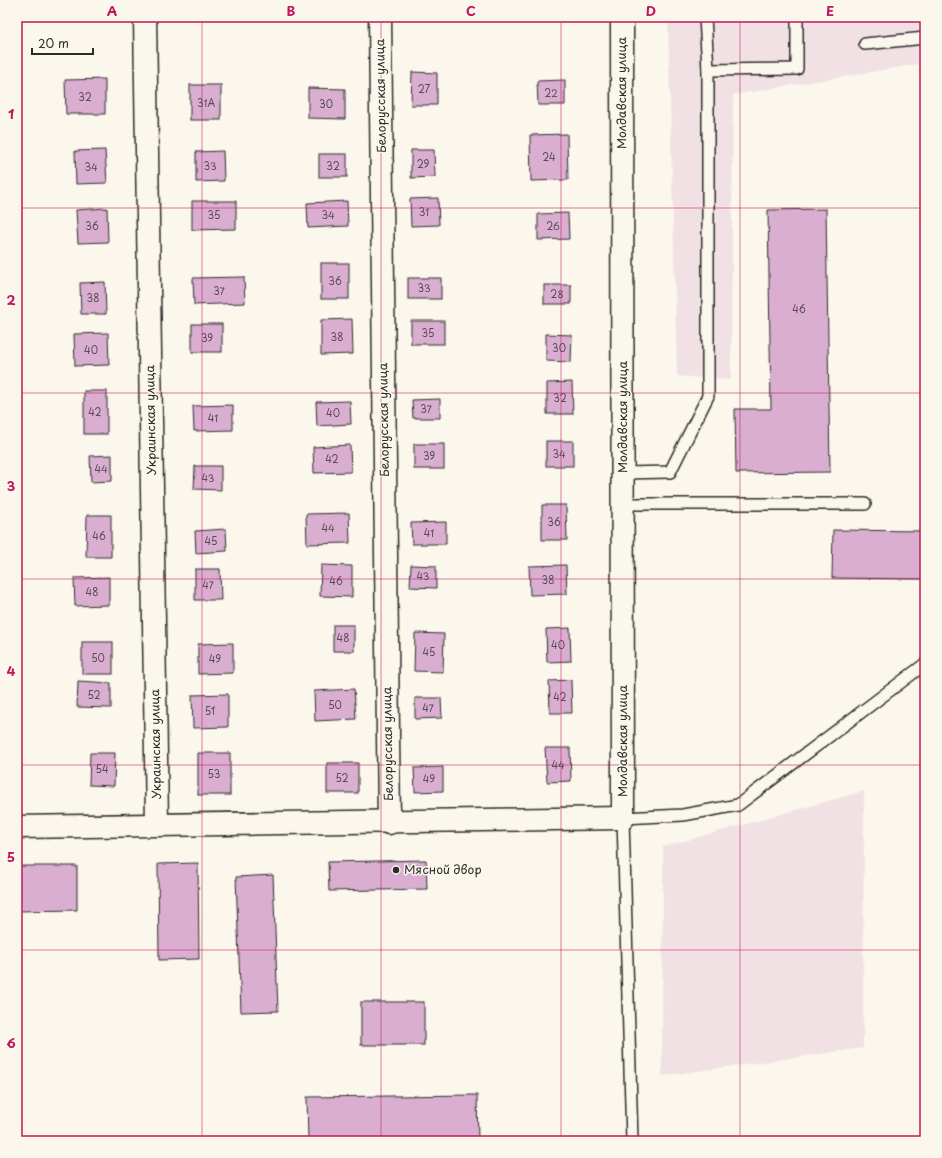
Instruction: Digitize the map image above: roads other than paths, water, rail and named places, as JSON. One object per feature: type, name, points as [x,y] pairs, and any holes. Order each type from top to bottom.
[{"type":"street","name":"Украинская улица","points":[[145,17],[157,824]]},
{"type":"street","name":"Белорусская улица","points":[[380,17],[389,823]]},
{"type":"street","name":"Молдавская улица","points":[[622,17],[623,818]]},
{"type":"street","points":[[17,827],[157,824],[389,823],[623,818]]},
{"type":"lane","points":[[622,473],[670,472],[708,396],[708,70],[705,17]]},
{"type":"lane","points":[[708,70],[797,69],[796,17]]},
{"type":"lane","points":[[865,44],[925,38]]},
{"type":"lane","points":[[622,504],[865,504]]},
{"type":"lane","points":[[632,1141],[623,818],[683,815],[738,805],[925,664]]},
{"type":"place","name":"Мясной двор","points":[[396,870]]}]
